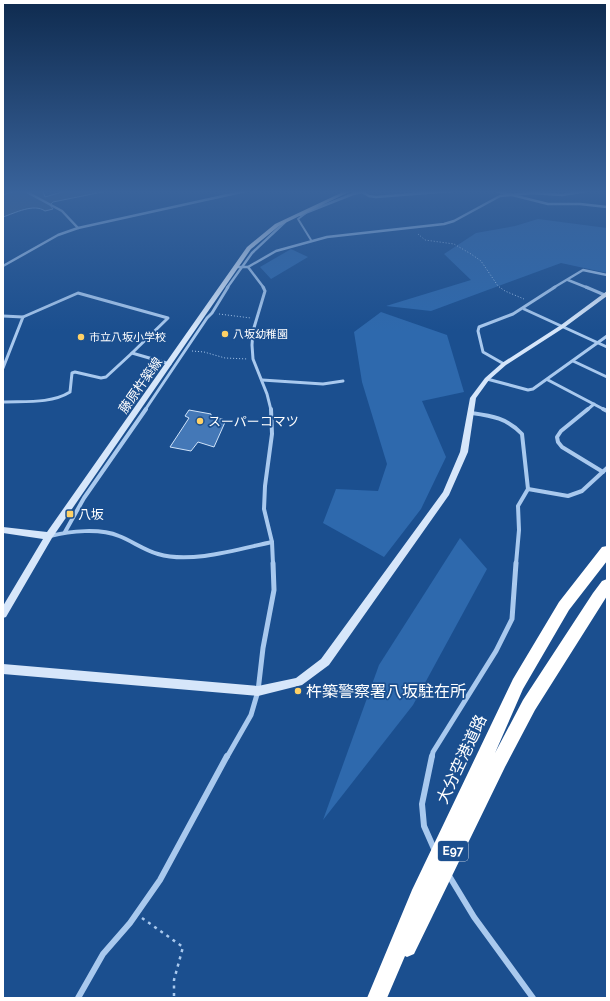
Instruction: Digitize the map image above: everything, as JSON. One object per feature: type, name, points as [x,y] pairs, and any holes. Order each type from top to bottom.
[{"type":"highway","name":"大分空港道路","points":[[377,998],[432,868],[518,684],[564,606],[607,551]]},
{"type":"highway","name":"E97","points":[[382,998],[499,761],[529,706],[607,585]]},
{"type":"main road","name":"藤原杵築線","points":[[3,614],[49,536],[170,364],[249,248],[262,238]]},
{"type":"main road","points":[[3,669],[258,691],[298,682],[325,662],[446,493],[464,452],[474,398],[487,379],[504,364],[563,326],[606,295]]},
{"type":"main road","points":[[3,530],[49,536]]},
{"type":"street","points":[[3,266],[53,238]]},
{"type":"street","points":[[65,532],[84,498],[158,392],[207,318],[212,313],[238,266],[265,238]]},
{"type":"street","points":[[238,266],[248,267],[276,251],[323,238]]},
{"type":"street","points":[[78,998],[103,954],[136,914],[160,880],[205,795],[251,715],[258,691],[263,648],[274,590],[272,542],[264,509],[265,486],[272,434],[272,412],[254,359],[253,331],[265,291],[264,286],[248,267]]},
{"type":"street","points":[[504,364],[488,356],[484,352],[478,331],[479,327],[506,318],[524,309],[531,302],[583,270],[607,275]]},
{"type":"street","points":[[568,280],[606,295]]},
{"type":"street","points":[[3,316],[23,317],[78,292],[168,318],[106,377],[101,378],[74,372],[72,373],[70,392],[67,395],[41,400],[3,402]]},
{"type":"street","points":[[524,309],[607,347]]},
{"type":"street","points":[[3,368],[23,317]]},
{"type":"street","points":[[487,379],[528,390],[533,389],[548,380],[607,336]]},
{"type":"street","points":[[132,353],[170,364]]},
{"type":"street","points":[[573,361],[607,377]]},
{"type":"street","points":[[262,380],[323,384],[343,381]]},
{"type":"street","points":[[548,380],[607,411]]},
{"type":"street","points":[[594,404],[561,431],[557,437],[558,442],[562,447],[603,472]]},
{"type":"street","points":[[471,413],[498,416],[507,420],[522,434],[528,489],[518,506],[519,530],[512,619],[496,651],[432,752],[422,804],[424,826],[436,853],[474,917],[533,998]]},
{"type":"street","points":[[528,489],[568,496],[582,492],[607,468]]},
{"type":"street","points":[[49,536],[65,532],[89,531],[118,535],[158,554],[190,558],[272,542]]},
{"type":"path","points":[[423,238],[425,240],[454,244],[481,261],[498,286],[505,291],[531,302]]},
{"type":"path","points":[[212,313],[256,318]]},
{"type":"path","points":[[188,352],[197,351],[224,358],[254,359]]},
{"type":"path","points":[[136,914],[183,947],[174,980],[174,998]]},
{"type":"shaded area","points":[[469,238],[607,238],[607,273],[561,263],[431,311],[386,306],[471,280],[444,254]]},
{"type":"shaded area","points":[[291,249],[308,257],[271,279],[260,267]]},
{"type":"shaded area","points":[[381,312],[447,335],[464,392],[422,401],[446,457],[421,509],[384,557],[323,523],[336,489],[378,491],[387,464],[362,382],[354,332]]},
{"type":"shaded area","points":[[460,538],[487,569],[413,705],[323,820],[379,665]]},
{"type":"building","points":[[189,410],[211,414],[211,417],[226,420],[214,447],[198,442],[191,451],[170,447],[189,418],[185,416]]},
{"type":"place","name":"八坂幼稚園","points":[[225,334]]},
{"type":"place","name":"市立八坂小学校","points":[[81,337]]},
{"type":"place","name":"スーパーコマツ","points":[[200,421]]},
{"type":"place","name":"八坂","points":[[70,514]]},
{"type":"place","name":"杵築警察署八坂駐在所","points":[[298,691]]}]
